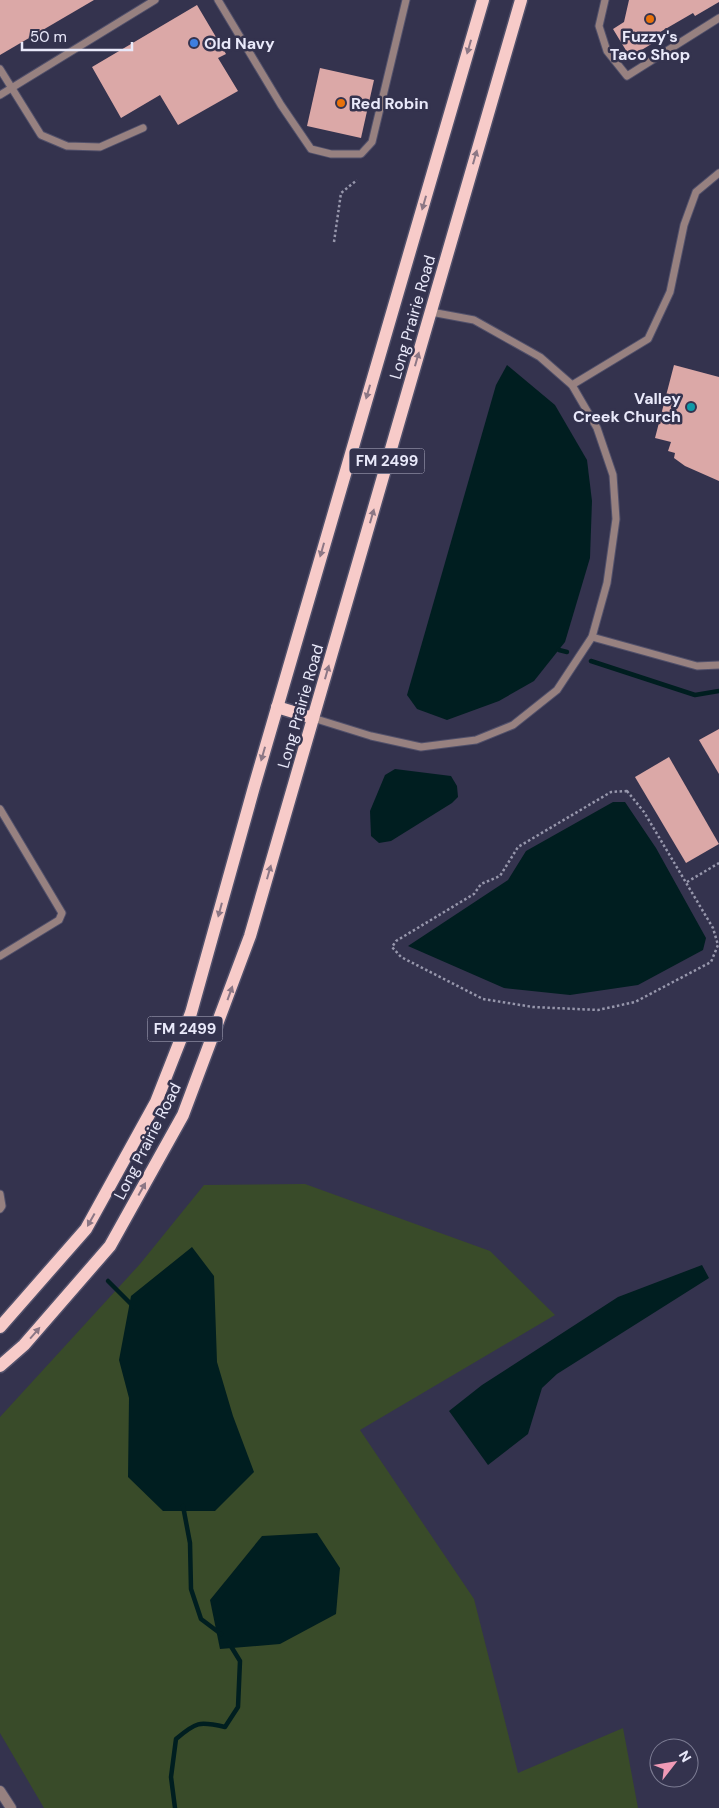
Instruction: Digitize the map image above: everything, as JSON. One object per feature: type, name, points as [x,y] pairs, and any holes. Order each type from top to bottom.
[{"type":"main road","name":"Long Prairie Road","points":[[0,1327],[86,1228],[156,1102],[191,1013],[277,707],[483,0]]},
{"type":"main road","name":"Long Prairie Road","points":[[0,1366],[24,1345],[110,1246],[183,1115],[250,936],[521,0]]},
{"type":"main road","points":[[277,707],[313,718]]},
{"type":"street","points":[[0,1791],[11,1808]]},
{"type":"lane","points":[[0,95],[155,0]]},
{"type":"lane","points":[[218,0],[281,104],[311,149],[331,154],[361,154],[372,142],[406,0]]},
{"type":"lane","points":[[605,0],[599,26],[607,51],[627,76],[719,18]]},
{"type":"lane","points":[[0,69],[41,135],[66,146],[100,147],[144,128]]},
{"type":"lane","points":[[572,385],[648,338],[670,292],[684,225],[696,192],[719,173]]},
{"type":"lane","points":[[313,718],[372,736],[421,747],[476,740],[513,725],[557,690],[592,637],[607,583],[616,519],[614,475],[597,428],[572,385],[540,357],[474,320],[431,312]]},
{"type":"lane","points":[[592,637],[689,665],[719,665]]},
{"type":"lane","points":[[0,808],[62,913],[59,920],[0,956]]},
{"type":"lane","points":[[0,1194],[2,1206],[0,1209]]},
{"type":"path","points":[[334,242],[341,193],[357,180]]},
{"type":"path","points":[[627,791],[644,812],[687,882],[713,928],[718,945],[711,962],[635,1002],[598,1010],[533,1007],[483,999],[401,957],[392,947],[396,941],[474,894],[481,884],[500,876],[518,847],[611,792],[627,791]]},
{"type":"path","points":[[687,882],[719,863]]},
{"type":"green space","points":[[305,1184],[490,1251],[555,1315],[360,1430],[474,1599],[518,1773],[623,1728],[638,1808],[44,1808],[0,1733],[0,1417],[140,1264],[204,1185]]},
{"type":"shaded area","points":[[507,365],[555,405],[587,460],[592,501],[590,558],[565,642],[534,681],[499,701],[447,720],[417,709],[407,695],[496,385]]},
{"type":"shaded area","points":[[395,769],[451,776],[457,786],[458,797],[452,803],[391,841],[379,843],[371,836],[370,811],[385,775]]},
{"type":"shaded area","points":[[613,802],[625,802],[656,848],[706,938],[703,950],[638,985],[570,995],[504,988],[408,946],[508,880],[526,851]]},
{"type":"shaded area","points":[[192,1247],[214,1276],[217,1362],[233,1416],[254,1472],[215,1511],[163,1511],[128,1477],[129,1398],[119,1360],[131,1296]]},
{"type":"shaded area","points":[[702,1265],[709,1278],[557,1374],[542,1388],[528,1434],[488,1465],[449,1411],[482,1385],[618,1297]]},
{"type":"shaded area","points":[[317,1533],[340,1568],[336,1614],[280,1644],[220,1649],[210,1600],[262,1536]]},
{"type":"building","points":[[0,0],[94,0],[0,55]]},
{"type":"building","points":[[629,0],[719,0],[719,2],[695,16],[693,13],[655,35],[658,40],[630,57],[613,29],[624,22]]},
{"type":"building","points":[[197,5],[226,54],[218,58],[238,91],[178,125],[160,95],[121,118],[92,67]]},
{"type":"building","name":"Red Robin","points":[[320,68],[374,80],[361,138],[307,126]]},
{"type":"building","name":"Valley Creek Church","points":[[674,365],[719,377],[719,481],[685,466],[674,458],[675,453],[668,451],[671,442],[655,438]]},
{"type":"building","points":[[719,729],[719,774],[699,740]]},
{"type":"building","points":[[669,757],[719,844],[686,863],[635,777]]},
{"type":"waterway","points":[[559,650],[567,652]]},
{"type":"waterway","points":[[591,661],[695,695],[719,691]]},
{"type":"waterway","points":[[108,1281],[134,1307]]},
{"type":"waterway","points":[[183,1506],[190,1543],[191,1589],[201,1619],[221,1634]]},
{"type":"waterway","points":[[175,1808],[171,1777],[176,1739],[188,1729],[198,1724],[225,1727],[238,1707],[240,1661],[229,1643]]},
{"type":"place","name":"Fuzzy's Taco Shop","points":[[650,19]]},
{"type":"place","name":"Old Navy","points":[[194,43]]},
{"type":"place","name":"Red Robin","points":[[341,103]]},
{"type":"place","name":"Valley Creek Church","points":[[691,407]]}]
